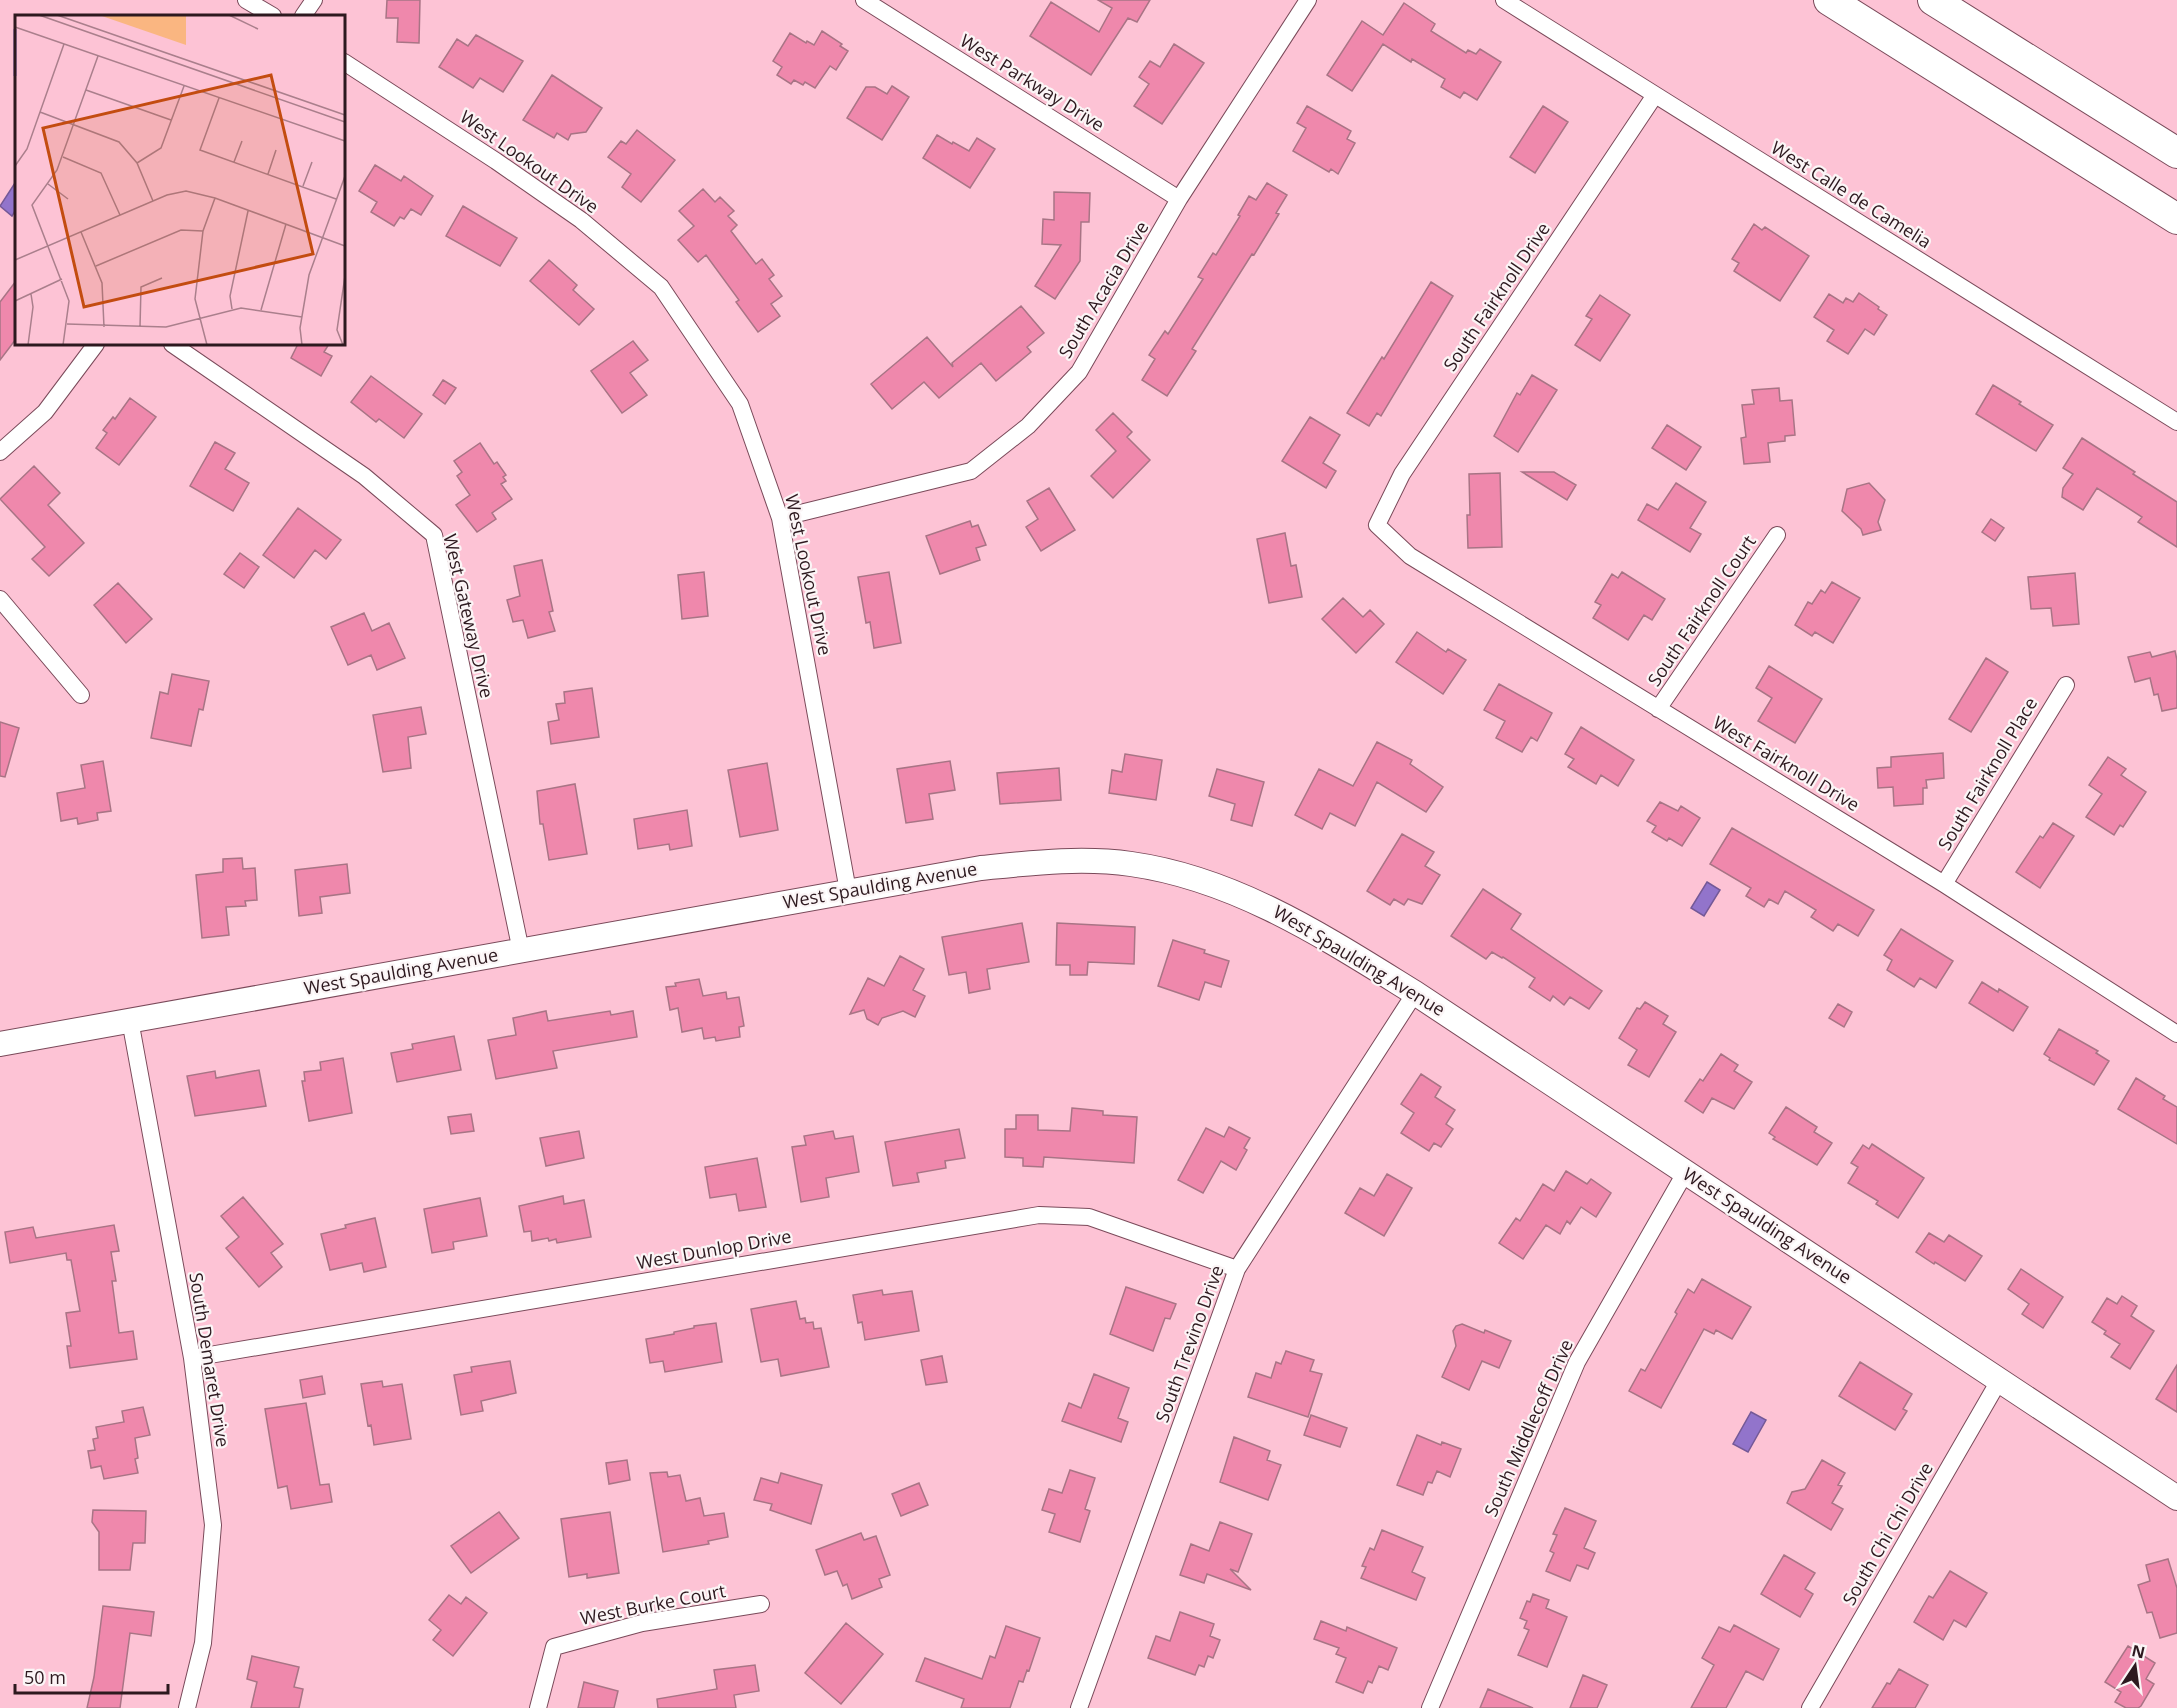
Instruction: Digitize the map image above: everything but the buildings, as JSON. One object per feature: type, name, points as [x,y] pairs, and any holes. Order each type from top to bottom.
[{"type":"highway","points":[[1829,0],[2177,219]]},
{"type":"highway","points":[[1933,0],[2177,153]]},
{"type":"street","points":[[246,0],[271,15]]},
{"type":"street","points":[[304,15],[314,0]]},
{"type":"street","name":"West Parkway Drive","points":[[864,0],[1179,199]]},
{"type":"street","name":"South Acacia Drive","points":[[780,518],[971,471],[1028,426],[1079,372],[1179,199],[1308,0]]},
{"type":"street","name":"West Calle de Camelia","points":[[1504,0],[2177,422]]},
{"type":"street","name":"West Lookout Drive","points":[[345,63],[486,154],[581,220],[661,287],[740,404],[780,518],[848,891]]},
{"type":"street","name":"South Fairknoll Drive","points":[[1377,525],[1402,474],[1656,95]]},
{"type":"street","points":[[0,452],[45,412],[95,345]]},
{"type":"street","name":"West Gateway Drive","points":[[173,345],[364,476],[434,535],[521,951]]},
{"type":"street","name":"West Fairknoll Drive","points":[[1377,525],[1410,556],[1944,884],[2177,1034]]},
{"type":"street","name":"South Fairknoll Court","points":[[1658,709],[1778,535]]},
{"type":"street","points":[[0,599],[81,695]]},
{"type":"street","name":"South Fairknoll Place","points":[[1944,884],[2066,685]]},
{"type":"street","name":"West Spaulding Avenue","points":[[0,1044],[981,868],[1037,862],[1101,862],[1168,870],[1206,881],[1284,914],[1415,993],[2177,1498]]},
{"type":"street","name":"South Trevino Drive","points":[[1079,1708],[1237,1269],[1415,993]]},
{"type":"street","name":"South Demaret Drive","points":[[130,1020],[192,1358],[213,1525],[203,1643],[187,1708]]},
{"type":"street","name":"South Middlecoff Drive","points":[[1430,1708],[1577,1362],[1685,1173]]},
{"type":"street","name":"West Dunlop Drive","points":[[192,1358],[1039,1215],[1089,1217],[1237,1269]]},
{"type":"street","name":"South Chi Chi Drive","points":[[1810,1708],[2000,1379]]},
{"type":"street","name":"West Burke Court","points":[[538,1708],[554,1647],[642,1623],[761,1605]]},
{"type":"shaded area","points":[[15,183],[15,211],[12,216],[0,206]]},
{"type":"shaded area","points":[[1707,882],[1720,890],[1704,916],[1691,908]]},
{"type":"shaded area","points":[[1751,1412],[1766,1420],[1748,1452],[1733,1444]]}]
